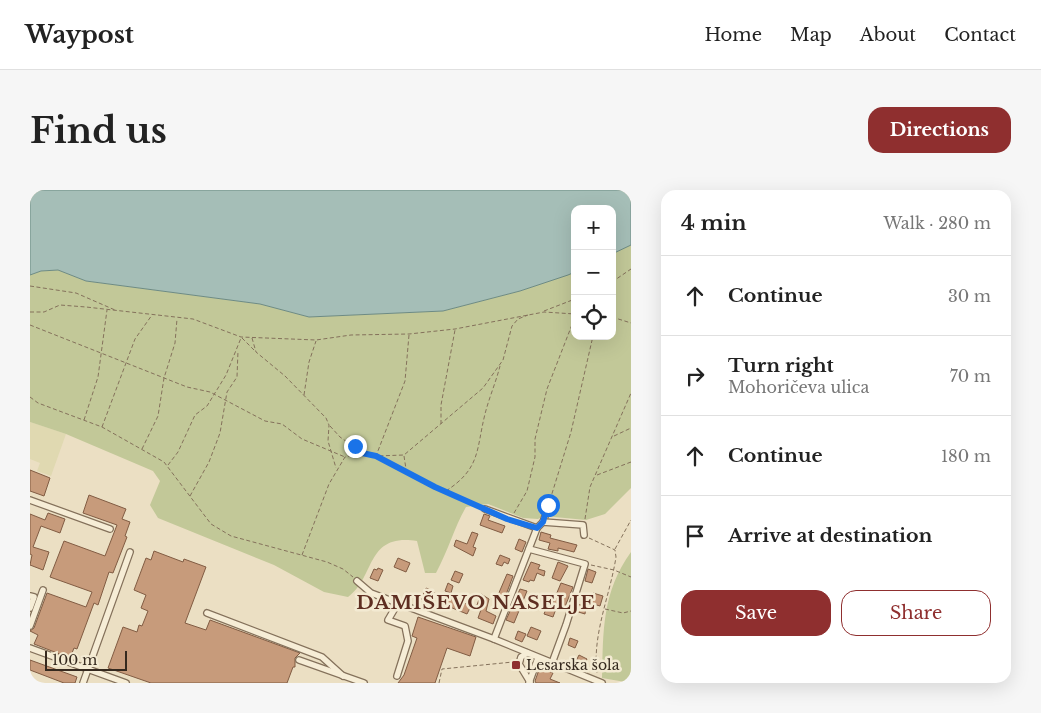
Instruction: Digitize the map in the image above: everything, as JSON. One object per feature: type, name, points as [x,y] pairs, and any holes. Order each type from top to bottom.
[{"type":"street","points":[[30,500],[110,529]]},
{"type":"street","points":[[494,639],[528,549],[537,528],[543,522],[548,505]]},
{"type":"street","points":[[485,509],[510,520],[537,528]]},
{"type":"street","points":[[543,522],[583,524],[584,535]]},
{"type":"street","points":[[528,549],[585,564],[552,663]]},
{"type":"street","points":[[82,683],[130,552]]},
{"type":"street","points":[[357,580],[371,594],[494,639],[600,682]]},
{"type":"street","points":[[30,626],[43,590]]},
{"type":"street","points":[[30,596],[34,598],[30,608]]},
{"type":"street","points":[[397,676],[408,641],[405,626],[388,620],[398,603]]},
{"type":"street","points":[[206,613],[322,657],[343,676]]},
{"type":"street","points":[[30,648],[126,683]]},
{"type":"street","points":[[527,653],[519,661],[520,668],[530,683]]},
{"type":"street","points":[[530,683],[538,658]]},
{"type":"street","points":[[299,660],[364,683]]},
{"type":"path","points":[[616,279],[631,269]]},
{"type":"path","points":[[30,286],[76,293],[118,311]]},
{"type":"path","points":[[30,312],[44,312],[60,305],[193,320],[242,337],[316,340],[351,335],[409,334],[455,329],[544,312],[571,301]]},
{"type":"path","points":[[84,421],[98,377],[107,310]]},
{"type":"path","points":[[544,312],[571,314]]},
{"type":"path","points":[[512,326],[518,319],[534,314]]},
{"type":"path","points":[[102,427],[135,339],[152,315]]},
{"type":"path","points":[[445,492],[462,480],[473,462],[481,439],[485,414],[509,344],[513,317]]},
{"type":"path","points":[[142,450],[158,416],[164,378],[175,343],[177,318]]},
{"type":"path","points":[[616,318],[631,323]]},
{"type":"path","points":[[30,325],[101,355],[213,394],[265,421],[282,424],[302,439],[344,457],[362,453]]},
{"type":"path","points":[[510,520],[528,491],[535,457],[535,439],[547,389],[571,327]]},
{"type":"path","points":[[441,424],[441,405],[455,329]]},
{"type":"path","points":[[376,456],[405,381],[409,334]]},
{"type":"path","points":[[242,337],[256,352],[279,370],[326,418],[329,425],[340,437],[362,453],[376,456],[404,455],[483,388],[501,363]]},
{"type":"path","points":[[167,466],[178,452],[195,415],[207,406],[226,375],[238,351],[242,337]]},
{"type":"path","points":[[251,337],[256,352]]},
{"type":"path","points":[[304,396],[309,362],[316,340]]},
{"type":"path","points":[[548,505],[571,432],[592,340]]},
{"type":"path","points":[[190,496],[209,462],[220,433],[227,392],[237,377],[238,351]]},
{"type":"path","points":[[583,524],[587,515],[590,488],[631,393]]},
{"type":"path","points":[[30,397],[38,403],[102,427],[167,466],[211,524],[231,536],[302,555],[343,569],[357,580]]},
{"type":"path","points":[[329,425],[330,451],[336,469]]},
{"type":"path","points":[[613,436],[631,428]]},
{"type":"path","points":[[404,455],[406,471]]},
{"type":"path","points":[[376,456],[414,477],[485,509]]},
{"type":"path","points":[[302,555],[336,469],[344,457]]},
{"type":"path","points":[[596,476],[631,462]]},
{"type":"path","points":[[600,682],[595,655],[608,589],[614,570],[615,550],[631,520]]},
{"type":"path","points":[[584,535],[615,550]]},
{"type":"path","points":[[585,564],[614,570],[631,576]]},
{"type":"path","points":[[604,609],[623,613],[631,611]]},
{"type":"path","points":[[439,683],[442,669],[519,661]]},
{"type":"shaded area","points":[[30,422],[66,434],[51,476],[37,471],[40,463],[30,459]]},
{"type":"green space","points":[[631,245],[631,488],[605,514],[586,520],[544,516],[538,519],[523,518],[488,504],[466,507],[436,573],[425,573],[417,541],[400,540],[388,544],[380,550],[357,589],[348,597],[324,592],[274,565],[158,518],[150,505],[160,481],[153,471],[66,434],[30,422],[30,275],[41,271],[58,270],[86,281],[260,304],[309,317],[443,311],[520,291],[571,273],[571,340],[616,340],[616,252]]},
{"type":"green space","points":[[631,552],[631,683],[602,678],[604,628],[609,597],[621,567]]},
{"type":"water","points":[[30,190],[631,190],[631,245],[616,252],[616,205],[571,205],[571,274],[520,291],[443,311],[309,317],[260,304],[86,281],[58,270],[41,271],[30,275]]},
{"type":"building","points":[[30,470],[50,478],[44,496],[30,491]]},
{"type":"building","points":[[89,495],[126,509],[122,519],[130,522],[125,536],[127,537],[113,573],[109,572],[98,605],[94,603],[77,649],[74,648],[70,658],[34,644],[38,635],[30,631],[34,628],[47,593],[86,607],[92,592],[50,577],[64,541],[105,556],[117,525],[83,513]]},
{"type":"building","points":[[48,513],[65,519],[60,533],[41,526],[33,547],[49,552],[43,570],[30,565],[32,555],[30,554],[30,514],[45,520]]},
{"type":"building","points":[[484,514],[490,516],[488,520],[505,526],[502,533],[480,525]]},
{"type":"building","points":[[472,532],[478,534],[473,547],[476,548],[473,556],[454,546],[456,540],[467,544]]},
{"type":"building","points":[[541,532],[551,535],[550,538],[577,545],[574,552],[558,548],[558,551],[548,549],[550,543],[539,540]]},
{"type":"building","points":[[519,539],[526,542],[522,552],[515,549]]},
{"type":"building","points":[[154,551],[183,562],[184,559],[206,567],[185,623],[206,630],[210,620],[300,653],[295,658],[295,667],[293,667],[287,683],[151,683],[108,668],[123,627],[137,632],[139,625],[142,626],[148,611],[141,608],[146,595],[134,590],[146,558],[151,560]]},
{"type":"building","points":[[500,555],[510,559],[508,564],[504,562],[502,566],[496,564]]},
{"type":"building","points":[[398,558],[410,563],[406,572],[394,567]]},
{"type":"building","points":[[531,562],[540,565],[538,569],[545,571],[544,576],[537,573],[534,581],[530,580],[529,582],[523,580]]},
{"type":"building","points":[[558,562],[568,566],[560,581],[552,578]]},
{"type":"building","points":[[378,568],[383,570],[378,581],[370,578],[374,569],[377,570]]},
{"type":"building","points":[[588,569],[596,572],[592,583],[585,581]]},
{"type":"building","points":[[455,571],[463,574],[459,583],[451,580]]},
{"type":"building","points":[[507,574],[513,576],[504,600],[498,598],[498,595]]},
{"type":"building","points":[[448,583],[453,586],[451,593],[445,591]]},
{"type":"building","points":[[561,583],[573,587],[564,609],[557,606],[553,617],[544,614],[547,606],[551,607]]},
{"type":"building","points":[[426,588],[434,592],[429,603],[421,599]]},
{"type":"building","points":[[520,589],[527,591],[514,623],[506,620]]},
{"type":"building","points":[[593,593],[603,596],[600,606],[590,603]]},
{"type":"building","points":[[481,594],[489,599],[486,611],[496,616],[493,624],[478,618],[482,607],[477,605]]},
{"type":"building","points":[[448,596],[471,606],[467,614],[445,605]]},
{"type":"building","points":[[577,604],[586,606],[585,614],[575,611]]},
{"type":"building","points":[[418,617],[476,637],[470,656],[447,648],[435,683],[398,683],[404,675],[417,638],[412,636]]},
{"type":"building","points":[[531,627],[541,631],[537,640],[527,636]]},
{"type":"building","points":[[518,631],[526,634],[522,642],[515,639]]},
{"type":"building","points":[[570,638],[578,641],[575,648],[568,645]]},
{"type":"building","points":[[579,655],[587,659],[583,667],[575,663]]},
{"type":"building","points":[[30,660],[77,677],[75,683],[64,683],[30,670]]},
{"type":"building","points":[[540,667],[553,673],[550,679],[560,683],[536,683]]},
{"type":"place","name":"Lesarska šola","points":[[516,665]]},
{"type":"district","name":"DAMIŠEVO NASELJE","points":[[476,602]]},
{"type":"route","points":[[355,446],[362,453],[376,456],[445,492],[507,519],[537,528],[543,522],[548,505]]}]
